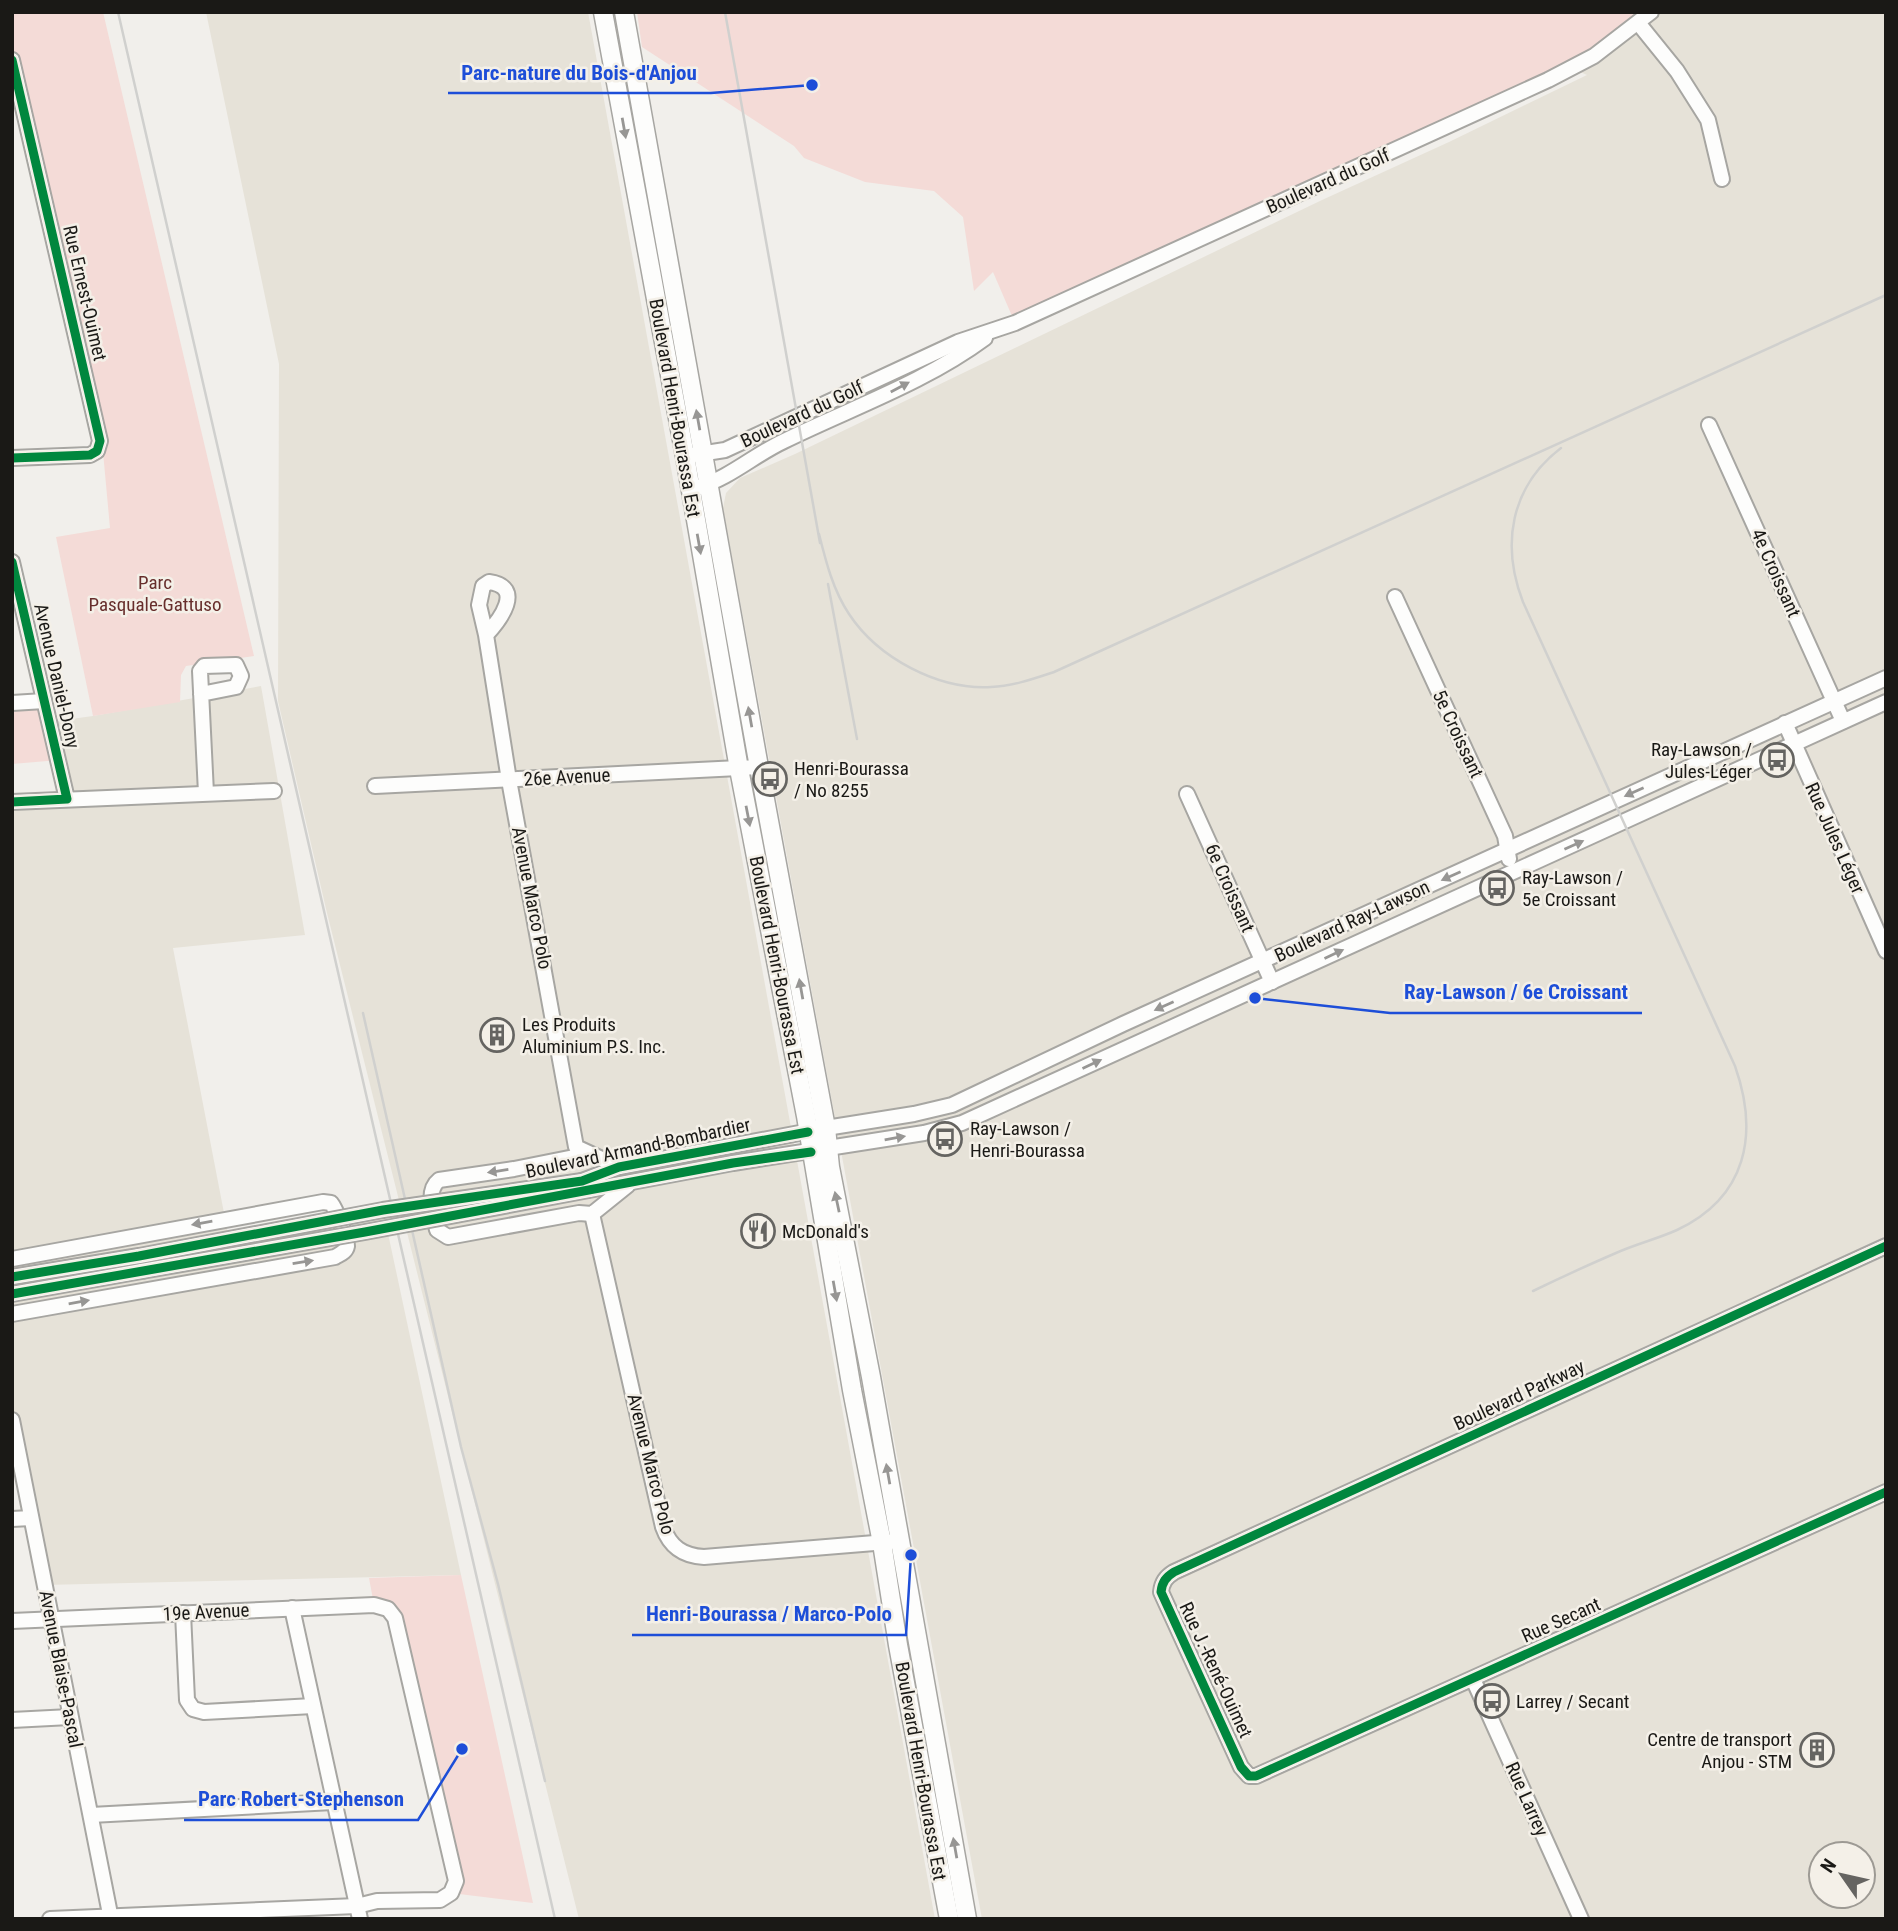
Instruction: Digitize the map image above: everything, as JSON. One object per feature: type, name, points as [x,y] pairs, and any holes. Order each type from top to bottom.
[{"type":"main road","name":"Boulevard Henri-Bourassa Est","points":[[603,12],[685,456],[739,769],[817,1130]]},
{"type":"main road","name":"Boulevard Henri-Bourassa Est","points":[[624,12],[759,767],[817,1130],[852,1390],[891,1542],[965,1917]]},
{"type":"main road","name":"Boulevard Henri-Bourassa Est","points":[[891,1542],[906,1692],[948,1919]]},
{"type":"street","name":"Boulevard du Golf","points":[[685,456],[725,450],[924,358],[974,336],[994,331],[1573,68],[1639,24],[1651,12]]},
{"type":"street","points":[[1639,24],[1677,71],[1708,120],[1722,179]]},
{"type":"street","name":"Rue Ernest-Ouimet","points":[[12,60],[16,93],[100,441],[97,451],[90,455],[12,458]]},
{"type":"street","name":"Boulevard du Golf","points":[[690,490],[721,480],[782,441],[899,388],[965,353],[994,331]]},
{"type":"street","name":"4e Croissant","points":[[1709,425],[1843,721]]},
{"type":"street","name":"Avenue Daniel-Dony","points":[[12,562],[67,799]]},
{"type":"street","name":"5e Croissant","points":[[1395,597],[1505,836],[1511,873]]},
{"type":"street","name":"Avenue Marco Polo","points":[[486,635],[509,780],[576,1147],[589,1154]]},
{"type":"street","name":"Boulevard Ray-Lawson","points":[[817,1130],[952,1105],[1886,678]]},
{"type":"street","points":[[201,694],[205,793]]},
{"type":"street","points":[[12,703],[44,701]]},
{"type":"street","name":"Boulevard Ray-Lawson","points":[[819,1151],[924,1133],[962,1123],[1886,702]]},
{"type":"street","name":"Rue Jules Léger","points":[[1786,723],[1886,951]]},
{"type":"street","name":"26e Avenue","points":[[374,786],[759,767]]},
{"type":"street","points":[[12,802],[274,791]]},
{"type":"street","name":"6e Croissant","points":[[1187,794],[1272,982]]},
{"type":"street","points":[[1226,978],[1236,999]]},
{"type":"street","name":"Boulevard Armand-Bombardier","points":[[585,1185],[620,1167],[817,1130]]},
{"type":"street","name":"Boulevard Armand-Bombardier","points":[[12,1277],[140,1264],[365,1232],[585,1185],[630,1183],[733,1163],[819,1151]]},
{"type":"street","name":"Boulevard Armand-Bombardier","points":[[620,1167],[589,1154],[439,1180],[433,1185],[431,1192],[437,1230],[448,1237],[579,1213],[593,1214],[630,1183]]},
{"type":"street","points":[[12,1259],[323,1202],[331,1203],[336,1209],[347,1245],[344,1252],[335,1257],[12,1314]]},
{"type":"street","name":"Avenue Marco Polo","points":[[593,1214],[663,1527],[673,1547],[694,1556],[704,1556],[891,1542]]},
{"type":"street","name":"Boulevard Parkway","points":[[1167,1576],[1886,1246]]},
{"type":"street","name":"Boulevard Armand-Bombardier","points":[[12,1294],[140,1264]]},
{"type":"street","name":"Avenue Blaise-Pascal","points":[[12,1420],[110,1917]]},
{"type":"street","name":"Rue Secant","points":[[1249,1776],[1263,1773],[1886,1492]]},
{"type":"street","points":[[12,1519],[31,1518]]},
{"type":"street","name":"Rue J.-René-Ouimet","points":[[1167,1576],[1162,1584],[1164,1600],[1241,1767],[1249,1776]]},
{"type":"street","name":"19e Avenue","points":[[12,1622],[374,1605],[388,1609],[395,1618],[456,1881],[452,1893],[446,1898],[377,1901],[358,1912]]},
{"type":"street","points":[[50,1919],[358,1912],[292,1608]]},
{"type":"street","points":[[183,1613],[187,1700],[193,1709],[204,1712],[313,1706]]},
{"type":"street","name":"Rue Larrey","points":[[1473,1679],[1581,1919]]},
{"type":"street","points":[[12,1720],[70,1717]]},
{"type":"street","points":[[91,1815],[333,1802]]},
{"type":"shaded area","points":[[206,12],[588,12],[935,1919],[579,1919],[327,913],[278,701],[279,364]]},
{"type":"shaded area","points":[[1636,12],[1886,12],[1886,1919],[982,1919],[723,508],[726,493],[740,478],[1587,75],[1563,64]]},
{"type":"shaded area","points":[[261,686],[305,935],[173,948],[229,1239],[383,1210],[461,1575],[44,1585],[12,1420],[12,804],[67,799],[49,722]]},
{"type":"green space","name":"Parc Pasquale-Gattuso","points":[[12,12],[103,12],[254,656],[186,666],[181,675],[180,702],[93,716],[56,537],[110,528],[102,441],[12,54]]},
{"type":"green space","points":[[637,12],[1651,12],[1594,56],[1015,323],[993,272],[974,291],[963,217],[934,191],[865,182],[804,158],[794,146],[642,47]]},
{"type":"green space","points":[[44,701],[59,760],[12,764],[12,703]]},
{"type":"green space","points":[[461,1575],[533,1903],[451,1893],[395,1618],[374,1605],[369,1578]]},
{"type":"railway","points":[[118,12],[555,1919]]},
{"type":"railway","points":[[725,12],[820,543]]},
{"type":"railway","points":[[819,534],[843,605],[861,630],[876,644],[893,657],[930,677],[971,687],[1015,684],[1054,672],[1886,295]]},
{"type":"railway","points":[[1533,1291],[1624,1250],[1677,1230],[1701,1216],[1719,1200],[1732,1182],[1746,1139],[1746,1116],[1735,1066],[1523,602],[1516,581],[1512,539],[1521,499],[1530,480],[1561,448]]},
{"type":"railway","points":[[828,584],[857,739]]},
{"type":"railway","points":[[363,1013],[461,1447],[498,1584],[545,1781]]},
{"type":"cycle path","points":[[12,60],[100,441],[97,451],[90,455],[12,458]]},
{"type":"cycle path","points":[[12,562],[67,799],[12,802]]},
{"type":"cycle path","points":[[12,1277],[383,1210],[582,1181],[619,1167],[808,1132]]},
{"type":"cycle path","points":[[12,1294],[365,1232],[733,1163],[811,1152]]},
{"type":"cycle path","points":[[1886,1246],[1174,1572],[1165,1580],[1161,1592],[1241,1767],[1249,1776],[1256,1776],[1886,1492]]},
{"type":"place","name":"Parc-nature du Bois-d'Anjou","points":[[812,85]]},
{"type":"place","name":"Ray-Lawson / Jules-Léger","points":[[1777,760]]},
{"type":"place","name":"Henri-Bourassa / No 8255","points":[[770,779]]},
{"type":"place","name":"Ray-Lawson / 5e Croissant","points":[[1497,888]]},
{"type":"place","name":"Ray-Lawson / 6e Croissant","points":[[1255,998]]},
{"type":"place","name":"Les Produits Aluminium P.S. Inc.","points":[[497,1035]]},
{"type":"place","name":"Ray-Lawson / Henri-Bourassa","points":[[945,1139]]},
{"type":"place","name":"McDonald's","points":[[758,1231]]},
{"type":"place","name":"Henri-Bourassa / Marco-Polo","points":[[911,1555]]},
{"type":"place","name":"Larrey / Secant","points":[[1492,1701]]},
{"type":"place","name":"Parc Robert-Stephenson","points":[[462,1749]]},
{"type":"place","name":"Centre de transport Anjou - STM","points":[[1817,1750]]}]
